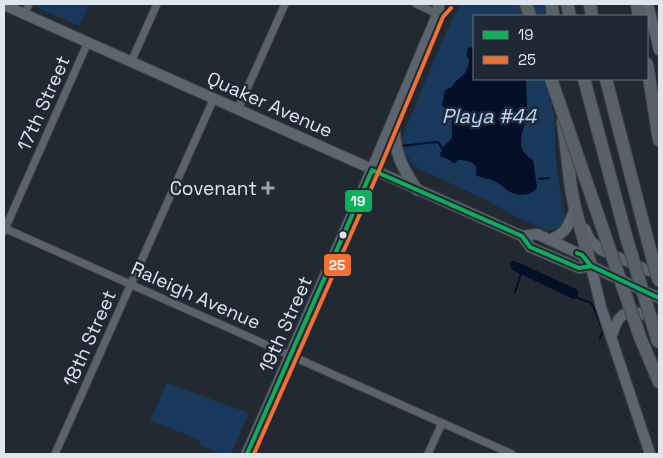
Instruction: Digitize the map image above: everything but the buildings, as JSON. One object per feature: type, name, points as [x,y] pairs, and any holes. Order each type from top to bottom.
[{"type":"highway","points":[[648,70],[659,140]]},
{"type":"highway","points":[[552,80],[640,337],[659,382]]},
{"type":"highway","points":[[559,80],[569,174],[575,208],[591,266]]},
{"type":"highway","points":[[584,80],[626,236],[659,344]]},
{"type":"highway","points":[[606,80],[659,281]]},
{"type":"main road","name":"19th Street","points":[[247,454],[372,170],[438,9],[446,4]]},
{"type":"main road","points":[[648,4],[659,50]]},
{"type":"main road","name":"Quaker Avenue","points":[[4,5],[522,236],[530,247],[579,268],[591,266]]},
{"type":"main road","points":[[395,116],[396,148],[404,170],[417,190]]},
{"type":"main road","points":[[549,240],[564,232],[575,208]]},
{"type":"main road","points":[[575,208],[590,240],[596,246],[659,275]]},
{"type":"main road","name":"Quaker Avenue","points":[[522,236],[537,234],[582,255],[591,266],[659,298]]},
{"type":"main road","points":[[591,266],[601,307],[650,454]]},
{"type":"main road","points":[[611,338],[618,320],[629,312],[637,312],[659,321]]},
{"type":"street","points":[[24,14],[28,4]]},
{"type":"street","points":[[131,62],[157,4]]},
{"type":"street","points":[[238,109],[285,4]]},
{"type":"street","points":[[416,4],[438,9]]},
{"type":"street","name":"17th Street","points":[[4,229],[88,42]]},
{"type":"street","name":"18th Street","points":[[55,454],[214,98]]},
{"type":"street","name":"Raleigh Avenue","points":[[4,229],[512,454]]},
{"type":"street","points":[[428,454],[442,423]]},
{"type":"shaded area","points":[[33,4],[89,4],[79,26]]},
{"type":"shaded area","points":[[460,4],[546,4],[546,15],[473,15],[473,80],[550,80],[552,98],[548,99],[549,102],[552,101],[552,110],[554,111],[555,151],[565,216],[562,228],[546,230],[512,215],[487,200],[419,169],[409,161],[410,159],[407,156],[403,155],[402,149],[404,145],[401,143],[404,132]]},
{"type":"shaded area","points":[[167,383],[249,413],[231,454],[222,454],[199,445],[200,440],[150,420]]},
{"type":"water","name":"Playa #44","points":[[468,48],[473,48],[473,80],[526,80],[527,110],[521,144],[526,155],[533,160],[537,187],[532,193],[520,195],[512,193],[492,180],[476,175],[476,167],[471,162],[458,160],[453,163],[441,157],[440,153],[444,149],[443,147],[452,138],[452,119],[442,105],[445,91],[452,87],[466,72],[469,61],[467,55]]},
{"type":"water","points":[[513,261],[578,290],[578,298],[573,299],[512,270],[510,264]]},
{"type":"waterway","points":[[401,146],[436,142],[439,143],[443,150]]},
{"type":"waterway","points":[[539,179],[549,178]]},
{"type":"waterway","points":[[515,292],[521,274]]},
{"type":"waterway","points":[[578,298],[591,303],[593,306],[603,330],[600,339]]},
{"type":"transit line","name":"25","points":[[254,454],[378,173],[443,17],[451,8]]},
{"type":"transit line","name":"19","points":[[247,454],[372,170],[522,236],[530,247],[579,268],[591,266]]},
{"type":"transit line","name":"19","points":[[577,253],[582,255],[591,266],[659,298]]},
{"type":"place","name":"Covenant","points":[[268,188]]}]
